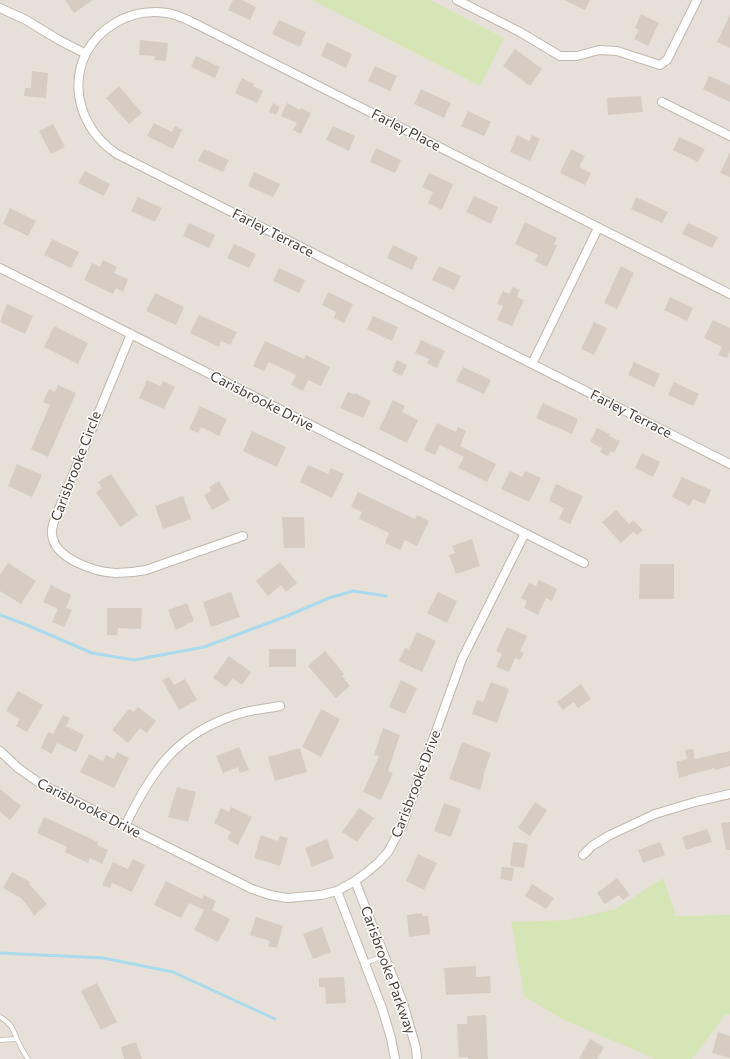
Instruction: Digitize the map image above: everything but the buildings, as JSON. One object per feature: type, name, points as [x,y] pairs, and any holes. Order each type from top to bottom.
[{"type":"street","points":[[457,0],[520,32],[560,56],[577,56],[598,50],[617,50],[660,65],[667,60],[697,0]]},
{"type":"street","points":[[0,8],[26,20],[86,54]]},
{"type":"street","name":"Farley Place","points":[[86,54],[102,32],[127,17],[147,12],[167,13],[177,16],[190,21],[730,294]]},
{"type":"street","name":"Farley Terrace","points":[[86,54],[80,72],[78,93],[79,103],[91,130],[106,147],[117,154],[730,464]]},
{"type":"street","points":[[662,102],[730,136]]},
{"type":"street","points":[[532,364],[598,228]]},
{"type":"street","name":"Carisbrooke Drive","points":[[0,268],[584,563]]},
{"type":"street","name":"Carisbrooke Circle","points":[[130,334],[58,511],[53,525],[52,534],[54,544],[59,551],[84,566],[99,571],[114,573],[146,570],[243,536]]},
{"type":"street","name":"Carisbrooke Drive","points":[[0,751],[18,768],[41,784],[252,889],[270,895],[287,898],[321,895],[337,891],[355,881],[379,862],[392,846],[402,826],[462,659],[524,533]]},
{"type":"street","points":[[125,826],[146,786],[157,769],[185,740],[200,730],[237,714],[280,706]]},
{"type":"street","points":[[583,856],[592,846],[604,839],[655,814],[695,802],[730,794]]},
{"type":"street","name":"Carisbrooke Parkway","points":[[355,881],[403,1003],[416,1048],[417,1059]]},
{"type":"street","name":"Carisbrooke Parkway","points":[[337,891],[382,1008],[391,1038],[395,1059]]},
{"type":"lane","points":[[364,963],[384,956]]},
{"type":"lane","points":[[0,1017],[11,1026],[28,1059]]},
{"type":"lane","points":[[0,1040],[17,1039]]},
{"type":"shaded area","points":[[0,0],[730,0],[730,1059],[0,1059]]},
{"type":"green space","points":[[312,0],[430,0],[504,38],[480,86]]},
{"type":"green space","points":[[663,878],[676,916],[730,915],[730,1014],[725,1015],[692,1059],[656,1059],[562,1019],[524,996],[511,922],[568,920],[616,909]]},
{"type":"waterway","points":[[0,615],[92,653],[134,660],[204,647],[287,616],[329,598],[353,591],[386,596]]},
{"type":"waterway","points":[[0,953],[103,958],[173,972],[275,1019]]}]
